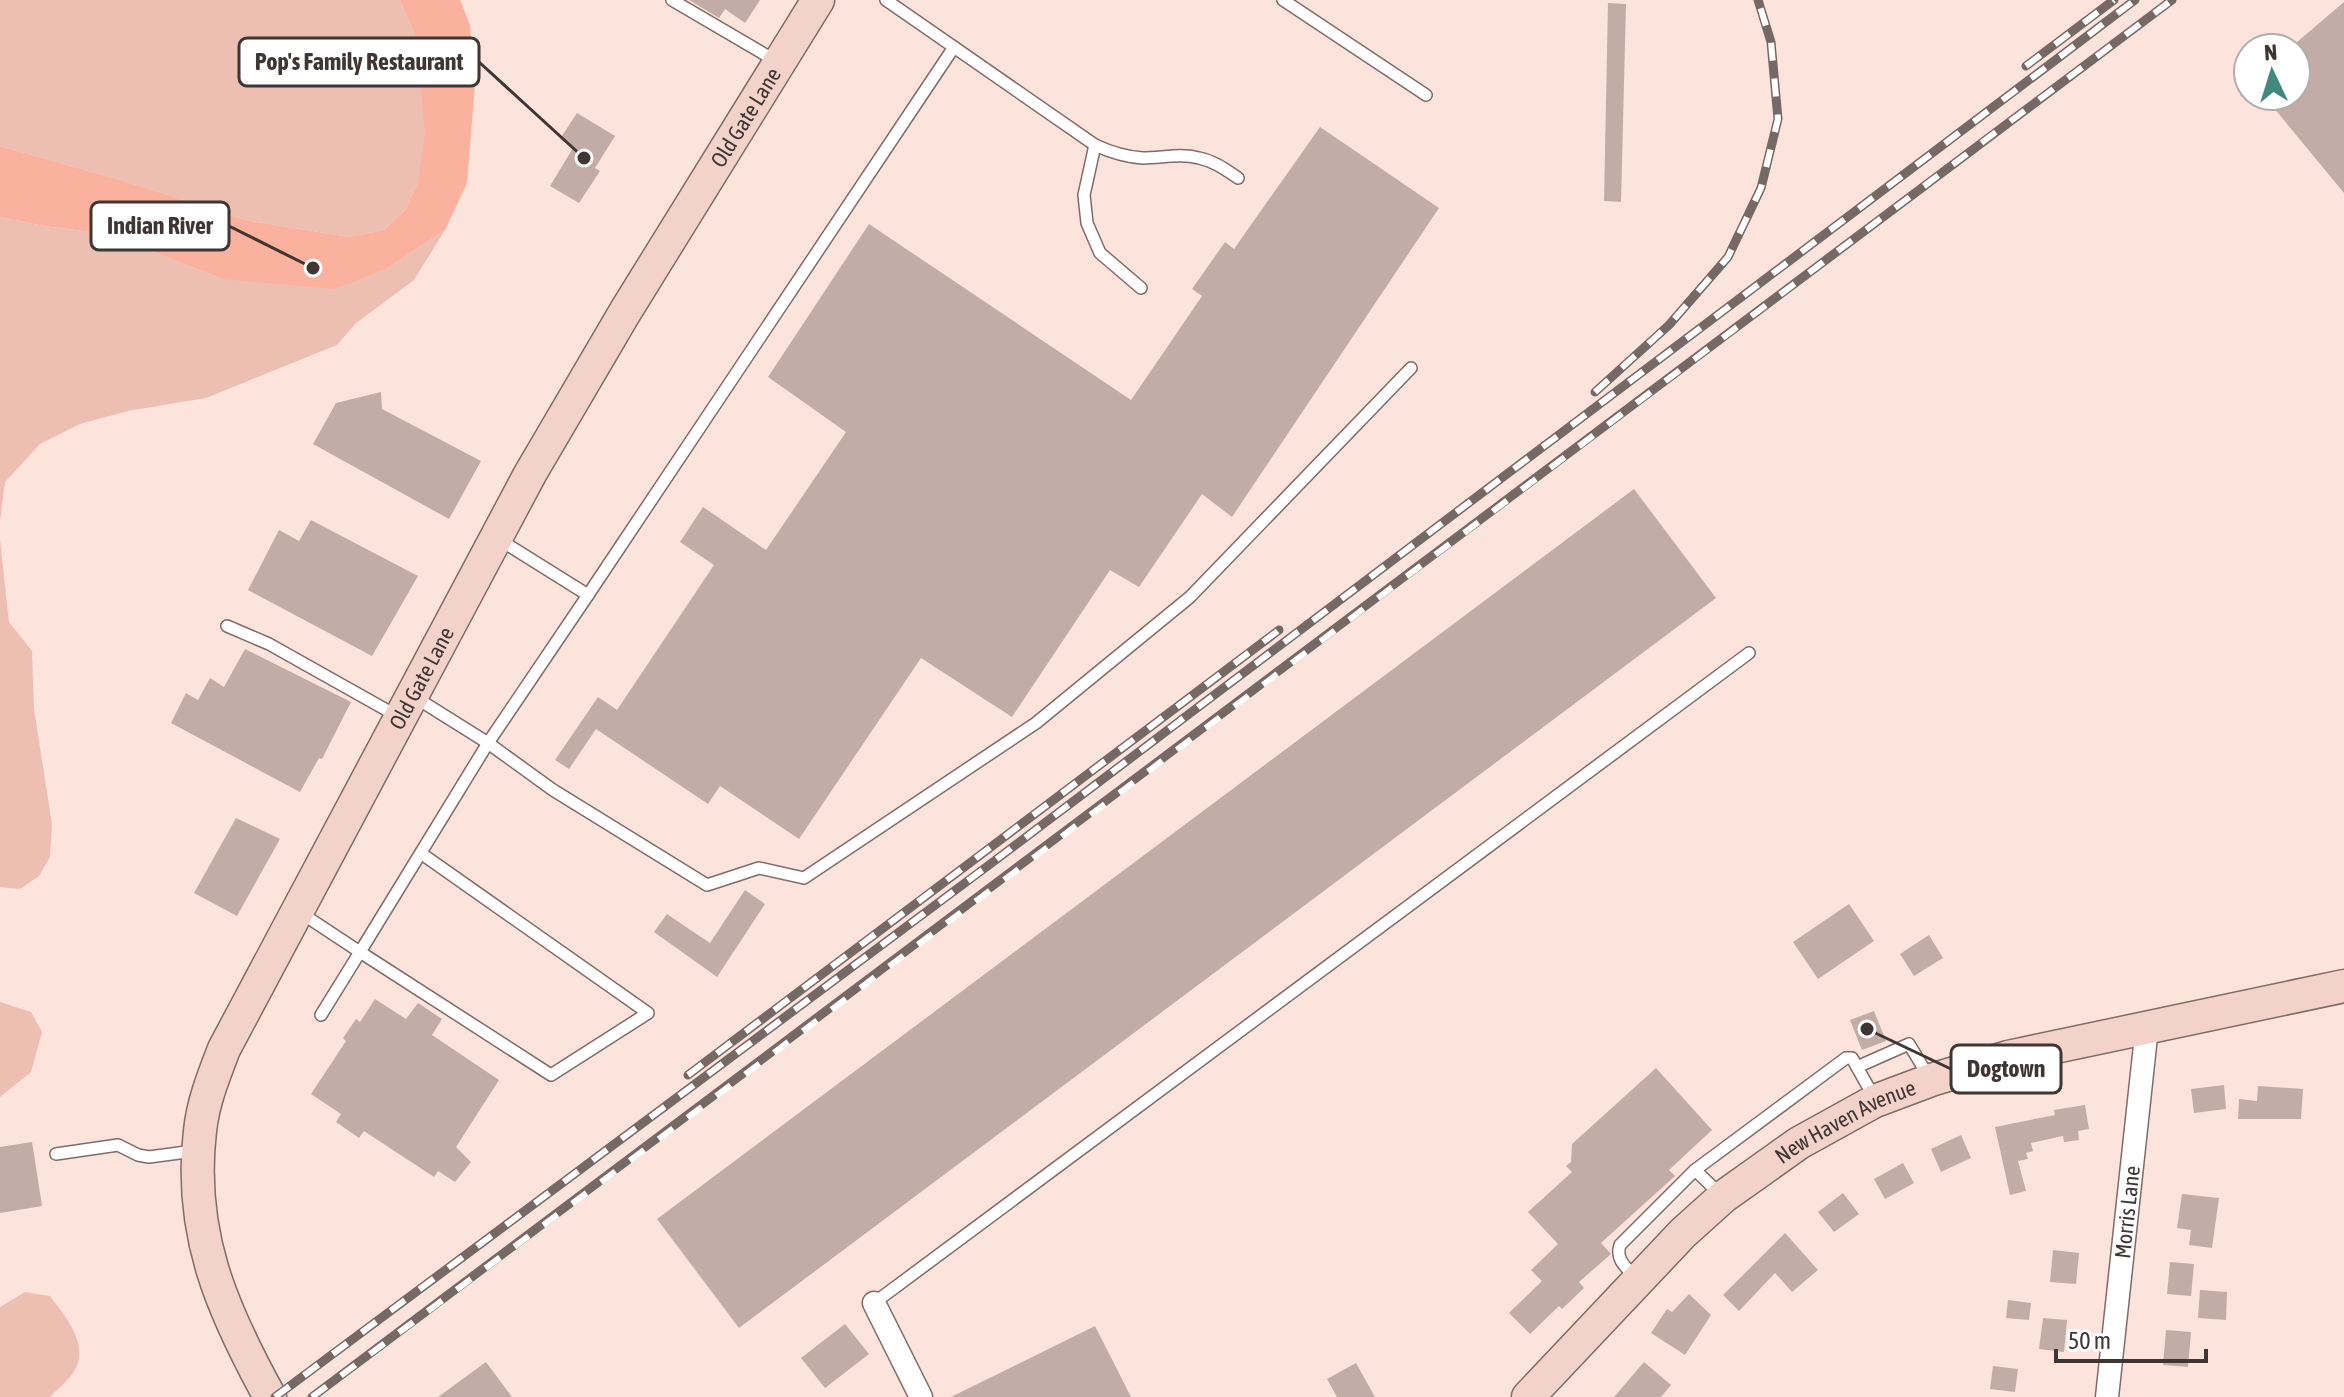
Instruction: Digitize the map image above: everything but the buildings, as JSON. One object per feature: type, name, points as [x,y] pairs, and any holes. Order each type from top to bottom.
[{"type":"main road","name":"Old Gate Lane","points":[[270,1397],[219,1296],[200,1221],[200,1129],[208,1092],[224,1049],[496,537],[625,312],[818,0]]},
{"type":"main road","name":"New Haven Avenue","points":[[1528,1397],[1638,1280],[1723,1197],[1799,1143],[1875,1101],[2008,1057],[2344,986]]},
{"type":"street","name":"Morris Lane","points":[[2107,1397],[2147,1027]]},
{"type":"street","points":[[874,1303],[921,1397]]},
{"type":"lane","points":[[672,0],[780,63]]},
{"type":"lane","points":[[886,0],[1095,145],[1114,154],[1144,158],[1167,155],[1202,158],[1238,178]]},
{"type":"lane","points":[[1283,0],[1426,95]]},
{"type":"lane","points":[[321,1015],[488,743],[954,47]]},
{"type":"lane","points":[[1095,145],[1084,195],[1087,223],[1100,253],[1141,288]]},
{"type":"lane","points":[[227,626],[488,743],[553,790],[707,885],[759,868],[804,878],[1036,723],[1190,597],[1411,368]]},
{"type":"lane","points":[[496,537],[588,595]]},
{"type":"lane","points":[[874,1303],[1749,653]]},
{"type":"lane","points":[[298,910],[551,1075],[648,1013],[422,854]]},
{"type":"lane","points":[[1857,1067],[1909,1044],[1931,1080]]},
{"type":"lane","points":[[1638,1280],[1619,1260],[1617,1252],[1620,1245],[1695,1170],[1846,1058],[1852,1058],[1875,1101]]},
{"type":"lane","points":[[56,1154],[118,1145],[149,1157],[198,1151]]},
{"type":"lane","points":[[1695,1170],[1723,1197]]},
{"type":"shaded area","points":[[0,0],[400,0],[416,38],[426,134],[417,185],[405,210],[384,230],[349,237],[245,220],[0,146]]},
{"type":"shaded area","points":[[400,0],[460,0],[470,25],[475,84],[467,183],[445,230],[386,269],[334,289],[222,279],[108,234],[0,217],[0,146],[245,220],[349,237],[384,230],[405,210],[417,185],[425,134],[416,38]]},
{"type":"shaded area","points":[[0,217],[108,234],[222,279],[386,269],[445,230],[414,280],[355,324],[337,345],[206,398],[128,411],[80,424],[40,444],[5,482],[0,521]]},
{"type":"shaded area","points":[[0,540],[9,622],[32,651],[34,709],[52,824],[50,857],[39,876],[20,889],[0,887]]},
{"type":"shaded area","points":[[0,1002],[31,1012],[42,1032],[31,1072],[0,1097]]},
{"type":"shaded area","points":[[25,1292],[50,1296],[56,1304],[78,1342],[78,1363],[71,1376],[50,1397],[0,1397],[0,1307]]},
{"type":"railway","points":[[1595,392],[1669,325],[1728,257],[1761,188],[1778,119],[1771,42],[1758,0]]},
{"type":"railway","points":[[2026,66],[2114,0]]},
{"type":"railway","points":[[275,1397],[989,865],[2135,0]]},
{"type":"railway","points":[[312,1397],[2172,0]]},
{"type":"railway","points":[[688,1075],[1279,630]]},
{"type":"place","name":"Pop's Family Restaurant","points":[[584,158]]},
{"type":"place","name":"Indian River","points":[[313,268]]},
{"type":"place","name":"Dogtown","points":[[1867,1029]]}]
